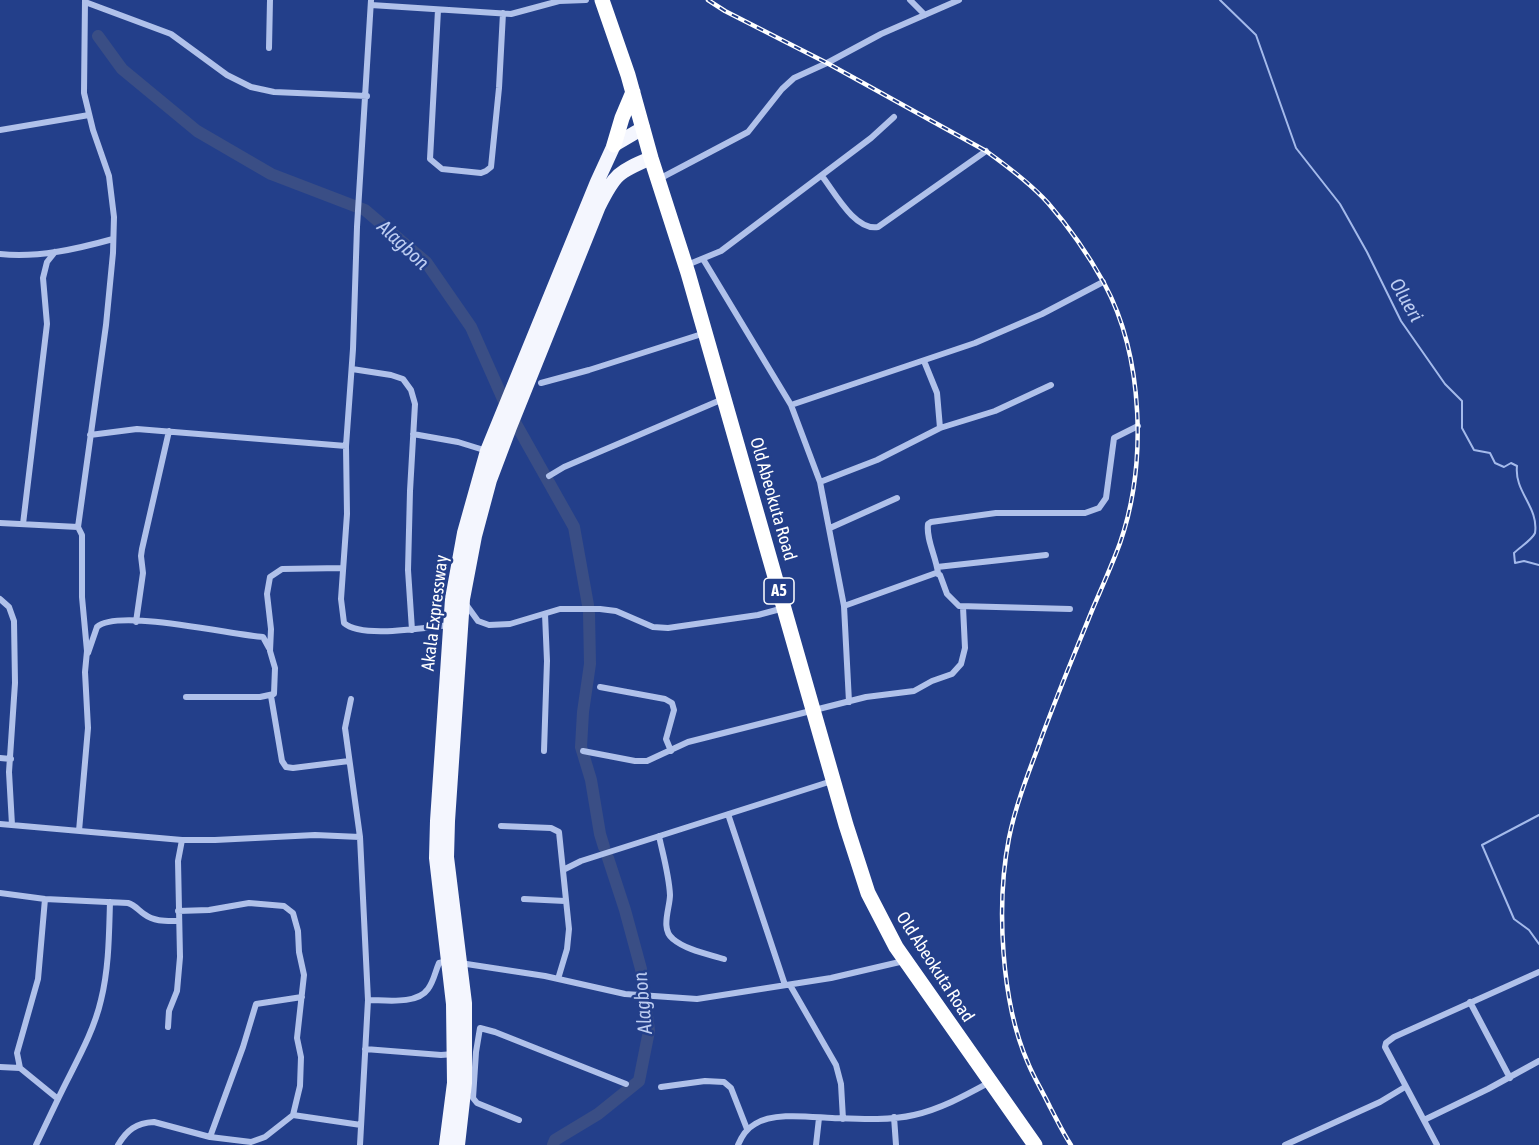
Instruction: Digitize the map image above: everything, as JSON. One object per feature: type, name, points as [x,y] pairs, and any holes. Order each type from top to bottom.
[{"type":"highway","name":"Old Abeokuta Road","points":[[602,0],[633,92],[651,158],[686,266],[833,781],[868,892],[881,922],[904,961],[1035,1145]]},
{"type":"highway","points":[[614,145],[633,92]]},
{"type":"main road","points":[[614,145],[643,128]]},
{"type":"main road","name":"Akala Expressway","points":[[515,401],[588,201],[614,145]]},
{"type":"main road","name":"Akala Expressway","points":[[458,1145],[465,1083],[465,1003],[454,962],[436,858],[450,625],[505,425],[515,401],[608,189],[616,175],[624,169],[651,158]]},
{"type":"main road","name":"Akala Expressway","points":[[446,1145],[454,1083],[454,962],[447,857],[457,599],[464,533],[487,451],[505,425]]},
{"type":"street","points":[[269,48],[270,0]]},
{"type":"street","points":[[450,625],[386,631],[351,628],[346,626],[342,614],[342,568],[347,514],[346,446],[371,3],[511,14],[559,2],[586,0]]},
{"type":"street","points":[[910,0],[925,15]]},
{"type":"street","points":[[658,179],[748,132],[782,89],[794,78],[881,34],[958,0]]},
{"type":"street","points":[[79,831],[88,728],[85,672],[87,656],[82,597],[82,535],[78,527],[106,326],[114,217],[111,183],[84,93],[85,1],[171,34],[227,75],[251,87],[274,92],[367,96]]},
{"type":"street","points":[[438,10],[430,159],[442,169],[481,173],[491,166],[499,88],[503,13]]},
{"type":"street","points":[[0,130],[89,115]]},
{"type":"street","points":[[686,266],[721,251],[872,138],[894,117]]},
{"type":"street","points":[[822,176],[852,216],[866,227],[873,228],[878,227],[986,151]]},
{"type":"street","points":[[0,254],[79,249],[113,239]]},
{"type":"street","points":[[23,524],[47,324],[43,278],[47,262],[55,252]]},
{"type":"street","points":[[703,259],[791,405],[820,482],[844,606],[849,702]]},
{"type":"street","points":[[791,405],[924,361],[994,334],[1042,314],[1103,282]]},
{"type":"street","points":[[541,383],[705,333]]},
{"type":"street","points":[[924,361],[938,393],[940,428]]},
{"type":"street","points":[[351,369],[403,379],[408,384],[415,404],[408,570],[412,630]]},
{"type":"street","points":[[820,482],[877,460],[940,428],[995,411],[1051,385]]},
{"type":"street","points":[[549,477],[564,467],[724,398]]},
{"type":"street","points":[[1070,609],[963,607],[951,600],[937,570],[937,560],[927,533],[928,524],[996,513],[1084,513],[1099,508],[1106,498],[1114,438],[1138,426]]},
{"type":"street","points":[[90,435],[137,429],[346,446]]},
{"type":"street","points":[[136,622],[143,573],[142,549],[169,431]]},
{"type":"street","points":[[413,434],[458,442],[487,451]]},
{"type":"street","points":[[830,528],[897,498]]},
{"type":"street","points":[[0,522],[78,527]]},
{"type":"street","points":[[844,606],[937,570],[1046,555]]},
{"type":"street","points":[[270,651],[272,629],[267,594],[270,577],[282,570],[342,568]]},
{"type":"street","points":[[0,599],[9,607],[14,621],[12,825]]},
{"type":"street","points":[[457,599],[478,621],[489,625],[510,624],[560,609],[607,609],[653,627],[668,628],[758,615],[784,608]]},
{"type":"street","points":[[583,751],[642,761],[671,751],[688,742],[866,697],[906,693],[952,674],[961,664],[965,656],[963,607]]},
{"type":"street","points":[[544,752],[547,661],[545,614]]},
{"type":"street","points":[[87,656],[100,624],[109,621],[178,623],[265,638],[275,672],[275,691],[272,696],[282,761],[286,767],[350,761]]},
{"type":"street","points":[[600,687],[665,699],[672,703],[674,710],[666,739],[671,751]]},
{"type":"street","points":[[186,697],[272,696]]},
{"type":"street","points":[[351,699],[345,729],[360,837],[368,1000],[360,1145]]},
{"type":"street","points":[[0,758],[11,759]]},
{"type":"street","points":[[563,870],[581,861],[833,781]]},
{"type":"street","points":[[728,814],[787,985],[836,1065],[841,1084],[843,1119]]},
{"type":"street","points":[[0,824],[182,840],[315,835],[360,837]]},
{"type":"street","points":[[501,826],[556,829],[559,832],[568,935],[567,949],[558,979]]},
{"type":"street","points":[[659,836],[670,896],[666,922],[670,935],[692,949],[724,959]]},
{"type":"street","points":[[168,1027],[169,1011],[177,991],[180,957],[178,861],[182,840]]},
{"type":"street","points":[[0,893],[45,899],[135,905],[151,918],[161,921],[178,921]]},
{"type":"street","points":[[45,899],[38,979],[16,1053],[20,1068],[58,1099]]},
{"type":"street","points":[[524,899],[565,901]]},
{"type":"street","points":[[36,1145],[87,1040],[101,1000],[108,950],[110,902]]},
{"type":"street","points":[[118,1145],[133,1126],[144,1122],[154,1122],[210,1137],[251,1142],[265,1137],[293,1115],[300,1086],[301,1057],[297,1038],[304,975],[296,918],[289,908],[275,904],[249,903],[209,910],[178,911]]},
{"type":"street","points":[[368,1000],[418,997],[428,990],[434,981],[439,963],[454,962],[558,979],[625,994],[697,999],[787,985],[904,961]]},
{"type":"street","points":[[1437,1145],[1385,1047],[1386,1043],[1394,1037],[1539,972]]},
{"type":"street","points":[[210,1137],[243,1047],[255,1004],[302,997]]},
{"type":"street","points":[[1470,1002],[1510,1078]]},
{"type":"street","points":[[465,1025],[495,1032],[626,1084]]},
{"type":"street","points":[[480,1028],[476,1052],[474,1098],[477,1103],[519,1120]]},
{"type":"street","points":[[365,1049],[441,1055],[454,1053]]},
{"type":"street","points":[[1424,1120],[1539,1062]]},
{"type":"street","points":[[0,1068],[20,1068]]},
{"type":"street","points":[[661,1087],[705,1081],[724,1082],[731,1088],[747,1129]]},
{"type":"street","points":[[738,1145],[747,1129],[756,1122],[766,1119],[790,1117],[843,1119],[914,1115],[955,1100],[990,1082]]},
{"type":"street","points":[[1285,1145],[1380,1102],[1405,1087]]},
{"type":"street","points":[[293,1115],[361,1125]]},
{"type":"street","points":[[894,1117],[896,1145]]},
{"type":"street","points":[[816,1145],[819,1118]]},
{"type":"street","points":[[261,1145],[265,1137]]},
{"type":"waterway","name":"Olueri","points":[[1220,0],[1256,35],[1296,148],[1340,204],[1401,321],[1445,384],[1462,401],[1462,428],[1474,450],[1490,453],[1495,463],[1504,467],[1511,463],[1517,466],[1519,484],[1533,515],[1535,533],[1514,553],[1515,563],[1524,561],[1539,565]]},
{"type":"waterway","name":"Alagbon","points":[[98,36],[122,69],[197,131],[271,174],[365,210],[426,262],[471,327],[507,408],[574,527],[588,605]]},
{"type":"waterway","name":"Alagbon","points":[[589,613],[590,664],[581,747],[591,780],[604,847]]},
{"type":"waterway","name":"Olueri","points":[[1539,815],[1482,845],[1514,919],[1529,930],[1539,944]]},
{"type":"waterway","name":"Alagbon","points":[[553,1145],[555,1140],[598,1114],[639,1081],[649,1031],[641,969],[608,858]]},
{"type":"railway","points":[[708,0],[986,151],[1010,169],[1041,196],[1071,232],[1104,283],[1117,312],[1134,377],[1137,412],[1135,480],[1129,512],[1117,551],[1057,696],[1021,794],[1009,838],[1003,892],[1003,952],[1012,1011],[1019,1039],[1033,1074],[1071,1145]]}]
